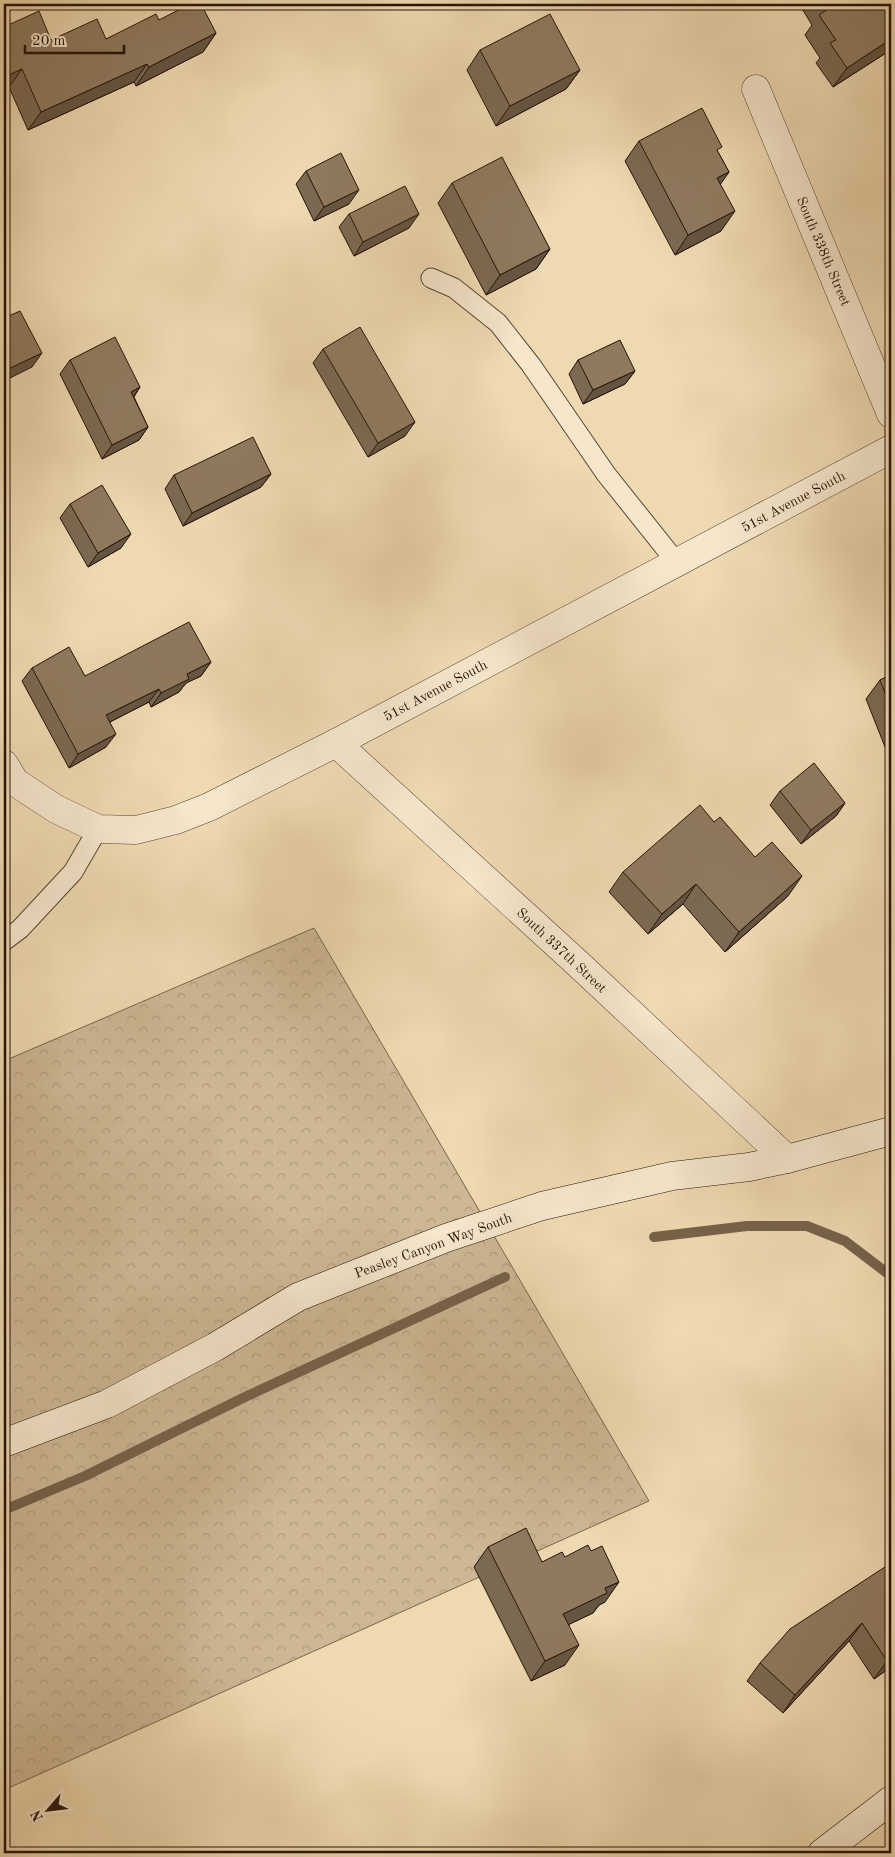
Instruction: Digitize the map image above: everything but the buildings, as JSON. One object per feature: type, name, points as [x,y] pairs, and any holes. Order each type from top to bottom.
[{"type":"street","name":"South 338th Street","points":[[756,89],[891,414]]},
{"type":"street","name":"51st Avenue South","points":[[98,829],[136,830],[176,820],[209,807],[891,449]]},
{"type":"street","name":"South 337th Street","points":[[336,742],[575,961],[787,1160]]},
{"type":"street","points":[[4,764],[15,782],[56,809],[98,829]]},
{"type":"street","name":"Peasley Canyon Way South","points":[[4,1443],[107,1404],[215,1347],[298,1298],[446,1238],[542,1206],[663,1178],[787,1160],[891,1131]]},
{"type":"street","points":[[822,1853],[891,1800]]},
{"type":"lane","points":[[431,278],[454,288],[498,323],[531,365],[606,474],[677,563]]},
{"type":"lane","points":[[4,941],[20,929],[73,872],[98,829]]},
{"type":"green space","points":[[314,928],[649,1501],[4,1790],[4,1061]]},
{"type":"waterway","points":[[654,1237],[747,1226],[807,1226],[845,1241],[891,1276]]},
{"type":"waterway","points":[[4,1510],[85,1476],[245,1397],[505,1277]]}]
